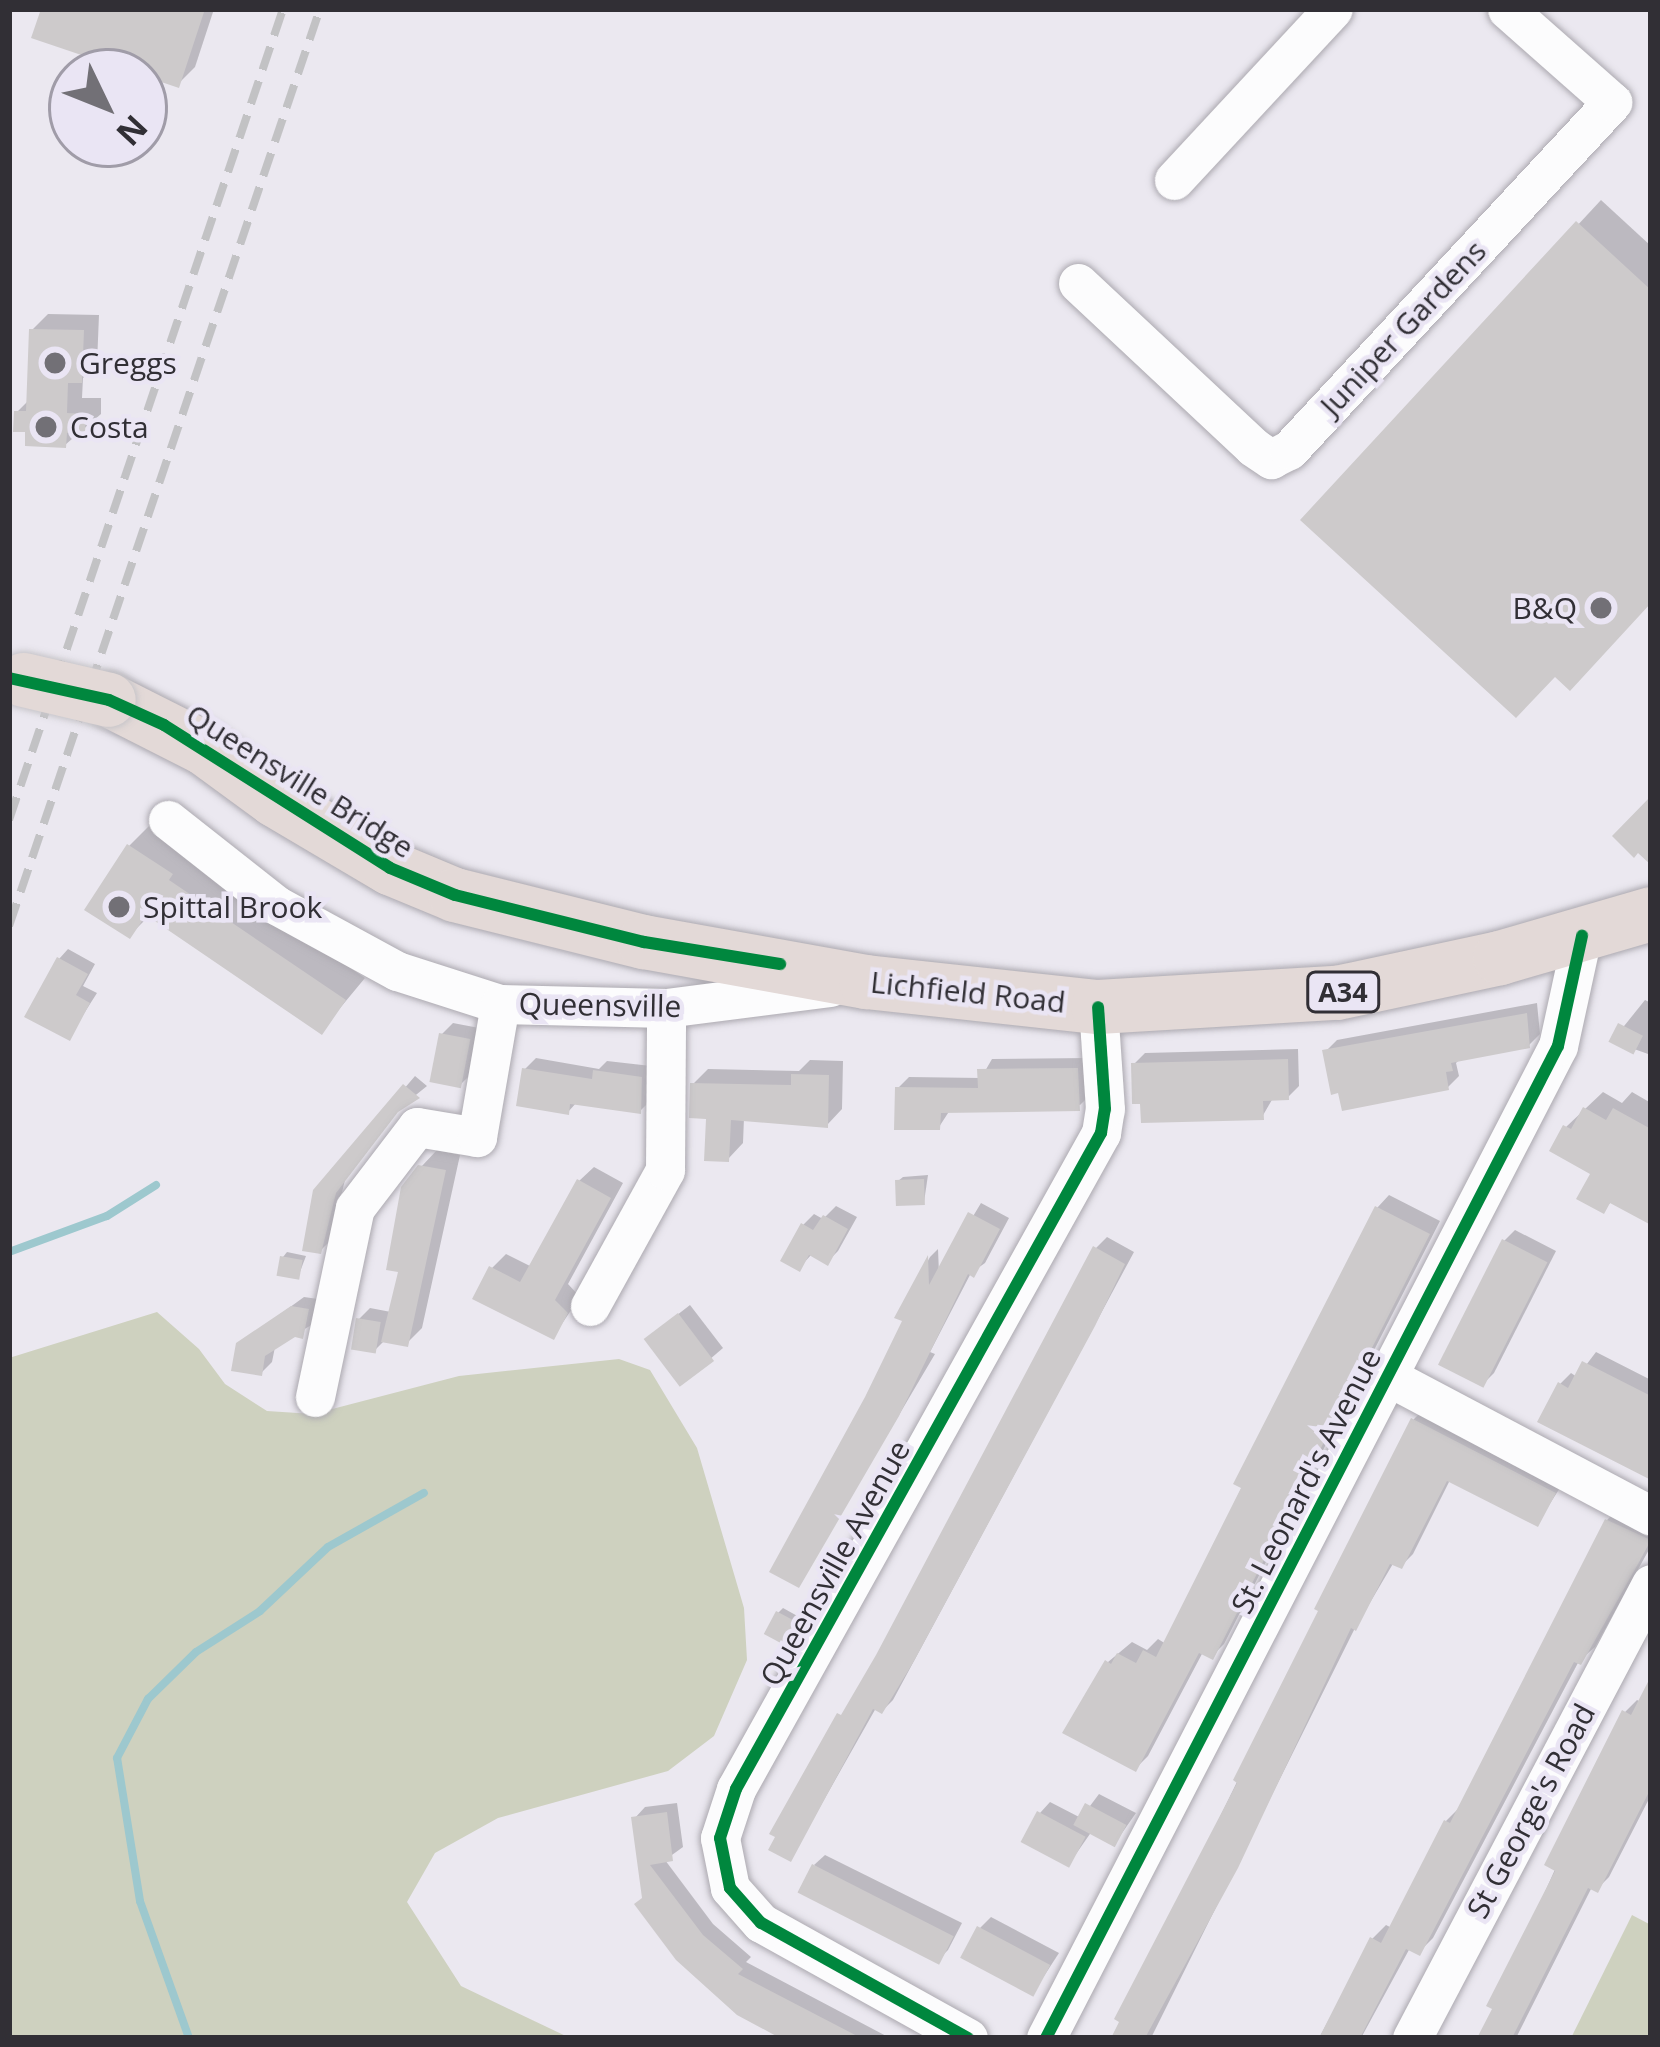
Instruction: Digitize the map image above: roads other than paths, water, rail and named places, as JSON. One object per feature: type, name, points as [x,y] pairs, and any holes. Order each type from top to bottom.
[{"type":"highway","name":"Queensville Bridge","points":[[17,679],[109,700],[204,748],[274,800],[389,868],[455,895],[644,941],[780,964]]},
{"type":"highway","name":"Lichfield Road","points":[[780,964],[866,982],[1098,1006],[1337,994],[1582,936],[1651,914]]},
{"type":"street","points":[[1174,180],[1333,9]]},
{"type":"street","name":"Juniper Gardens","points":[[1078,283],[1253,447],[1271,458],[1289,450],[1612,102],[1507,9]]},
{"type":"street","name":"Queensville","points":[[168,820],[276,905],[397,970],[500,1004],[666,1008],[866,982]]},
{"type":"street","name":"St. Leonard's Avenue","points":[[1046,2038],[1558,1046],[1582,936]]},
{"type":"street","points":[[315,1397],[355,1208],[417,1127],[477,1137],[500,1004]]},
{"type":"street","name":"Queensville Avenue","points":[[968,2038],[761,1923],[730,1888],[720,1838],[736,1789],[1101,1133],[1105,1109],[1098,1006]]},
{"type":"street","points":[[590,1306],[665,1170],[666,1008]]},
{"type":"street","points":[[1387,1376],[1651,1516]]},
{"type":"street","name":"St George's Road","points":[[1412,2038],[1651,1584]]},
{"type":"waterway","points":[[9,1252],[107,1216],[156,1185]]},
{"type":"waterway","points":[[189,2038],[140,1901],[117,1758],[148,1699],[196,1652],[260,1611],[328,1547],[424,1493]]},
{"type":"railway","points":[[9,820],[283,9]]},
{"type":"railway","points":[[9,926],[320,9]]},
{"type":"place","name":"Greggs","points":[[55,363]]},
{"type":"place","name":"Costa","points":[[46,427]]},
{"type":"place","name":"B&Q","points":[[1601,608]]},
{"type":"place","name":"Spittal Brook","points":[[119,907]]}]
